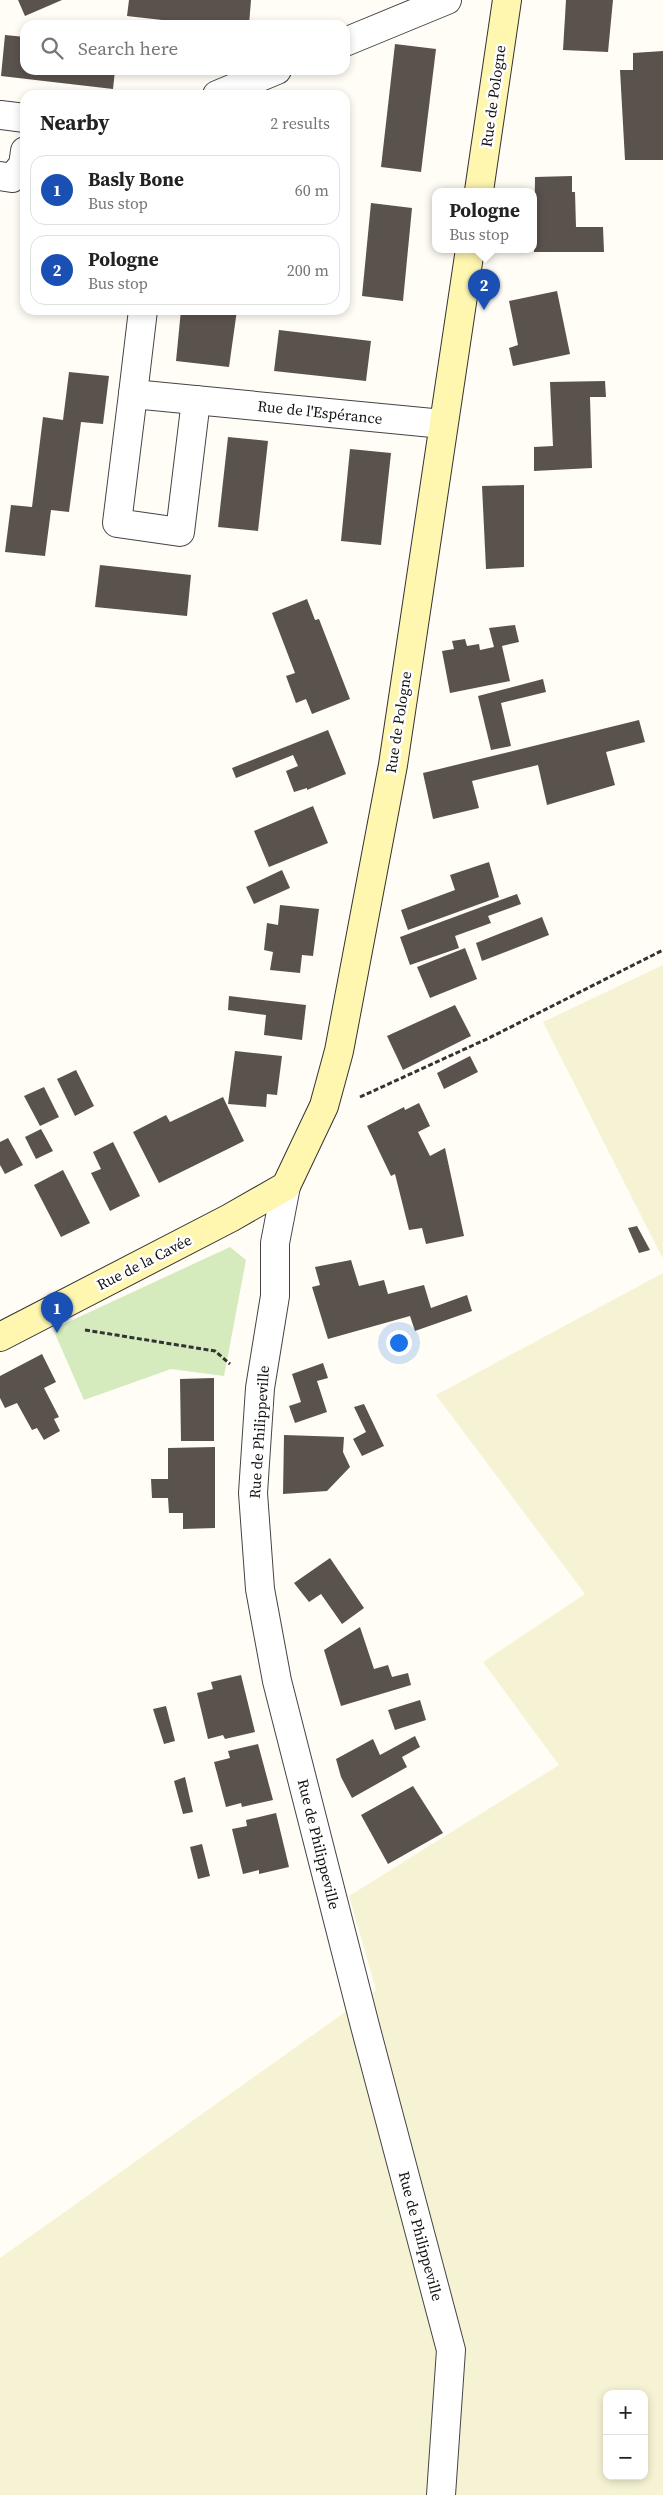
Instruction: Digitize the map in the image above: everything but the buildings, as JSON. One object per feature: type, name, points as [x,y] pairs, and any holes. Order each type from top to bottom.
[{"type":"street","points":[[350,40],[446,0]]},
{"type":"street","name":"Rue de Pologne","points":[[479,188],[506,0]]},
{"type":"street","points":[[229,90],[266,75]]},
{"type":"street","points":[[0,115],[20,117]]},
{"type":"street","points":[[0,176],[12,178],[20,169]]},
{"type":"street","name":"Rue de Pologne","points":[[286,1186],[324,1106],[339,1051],[393,764],[469,253]]},
{"type":"street","points":[[142,315],[118,523],[180,532],[196,400]]},
{"type":"street","name":"Rue de l'Espérance","points":[[134,394],[443,424]]},
{"type":"street","name":"Rue de la Cavée","points":[[0,1337],[230,1218],[286,1186]]},
{"type":"street","name":"Rue de Philippeville","points":[[286,1186],[275,1243],[275,1296],[260,1388],[253,1493],[260,1589],[277,1682],[365,2026],[451,2350],[442,2495]]},
{"type":"path","points":[[324,1106],[357,1099],[480,1042],[663,950]]},
{"type":"path","points":[[64,1304],[78,1329],[215,1351],[260,1388]]},
{"type":"shaded area","points":[[663,965],[663,1259],[543,1022]]},
{"type":"shaded area","points":[[663,1273],[663,2495],[0,2495],[0,2258],[376,1990],[349,1896],[559,1765],[483,1662],[585,1594],[436,1395]]},
{"type":"green space","points":[[230,1247],[246,1260],[224,1376],[171,1369],[84,1400],[53,1329]]},
{"type":"place","name":"Pologne","points":[[484,310]]},
{"type":"place","name":"Basly Bone","points":[[57,1333]]}]
